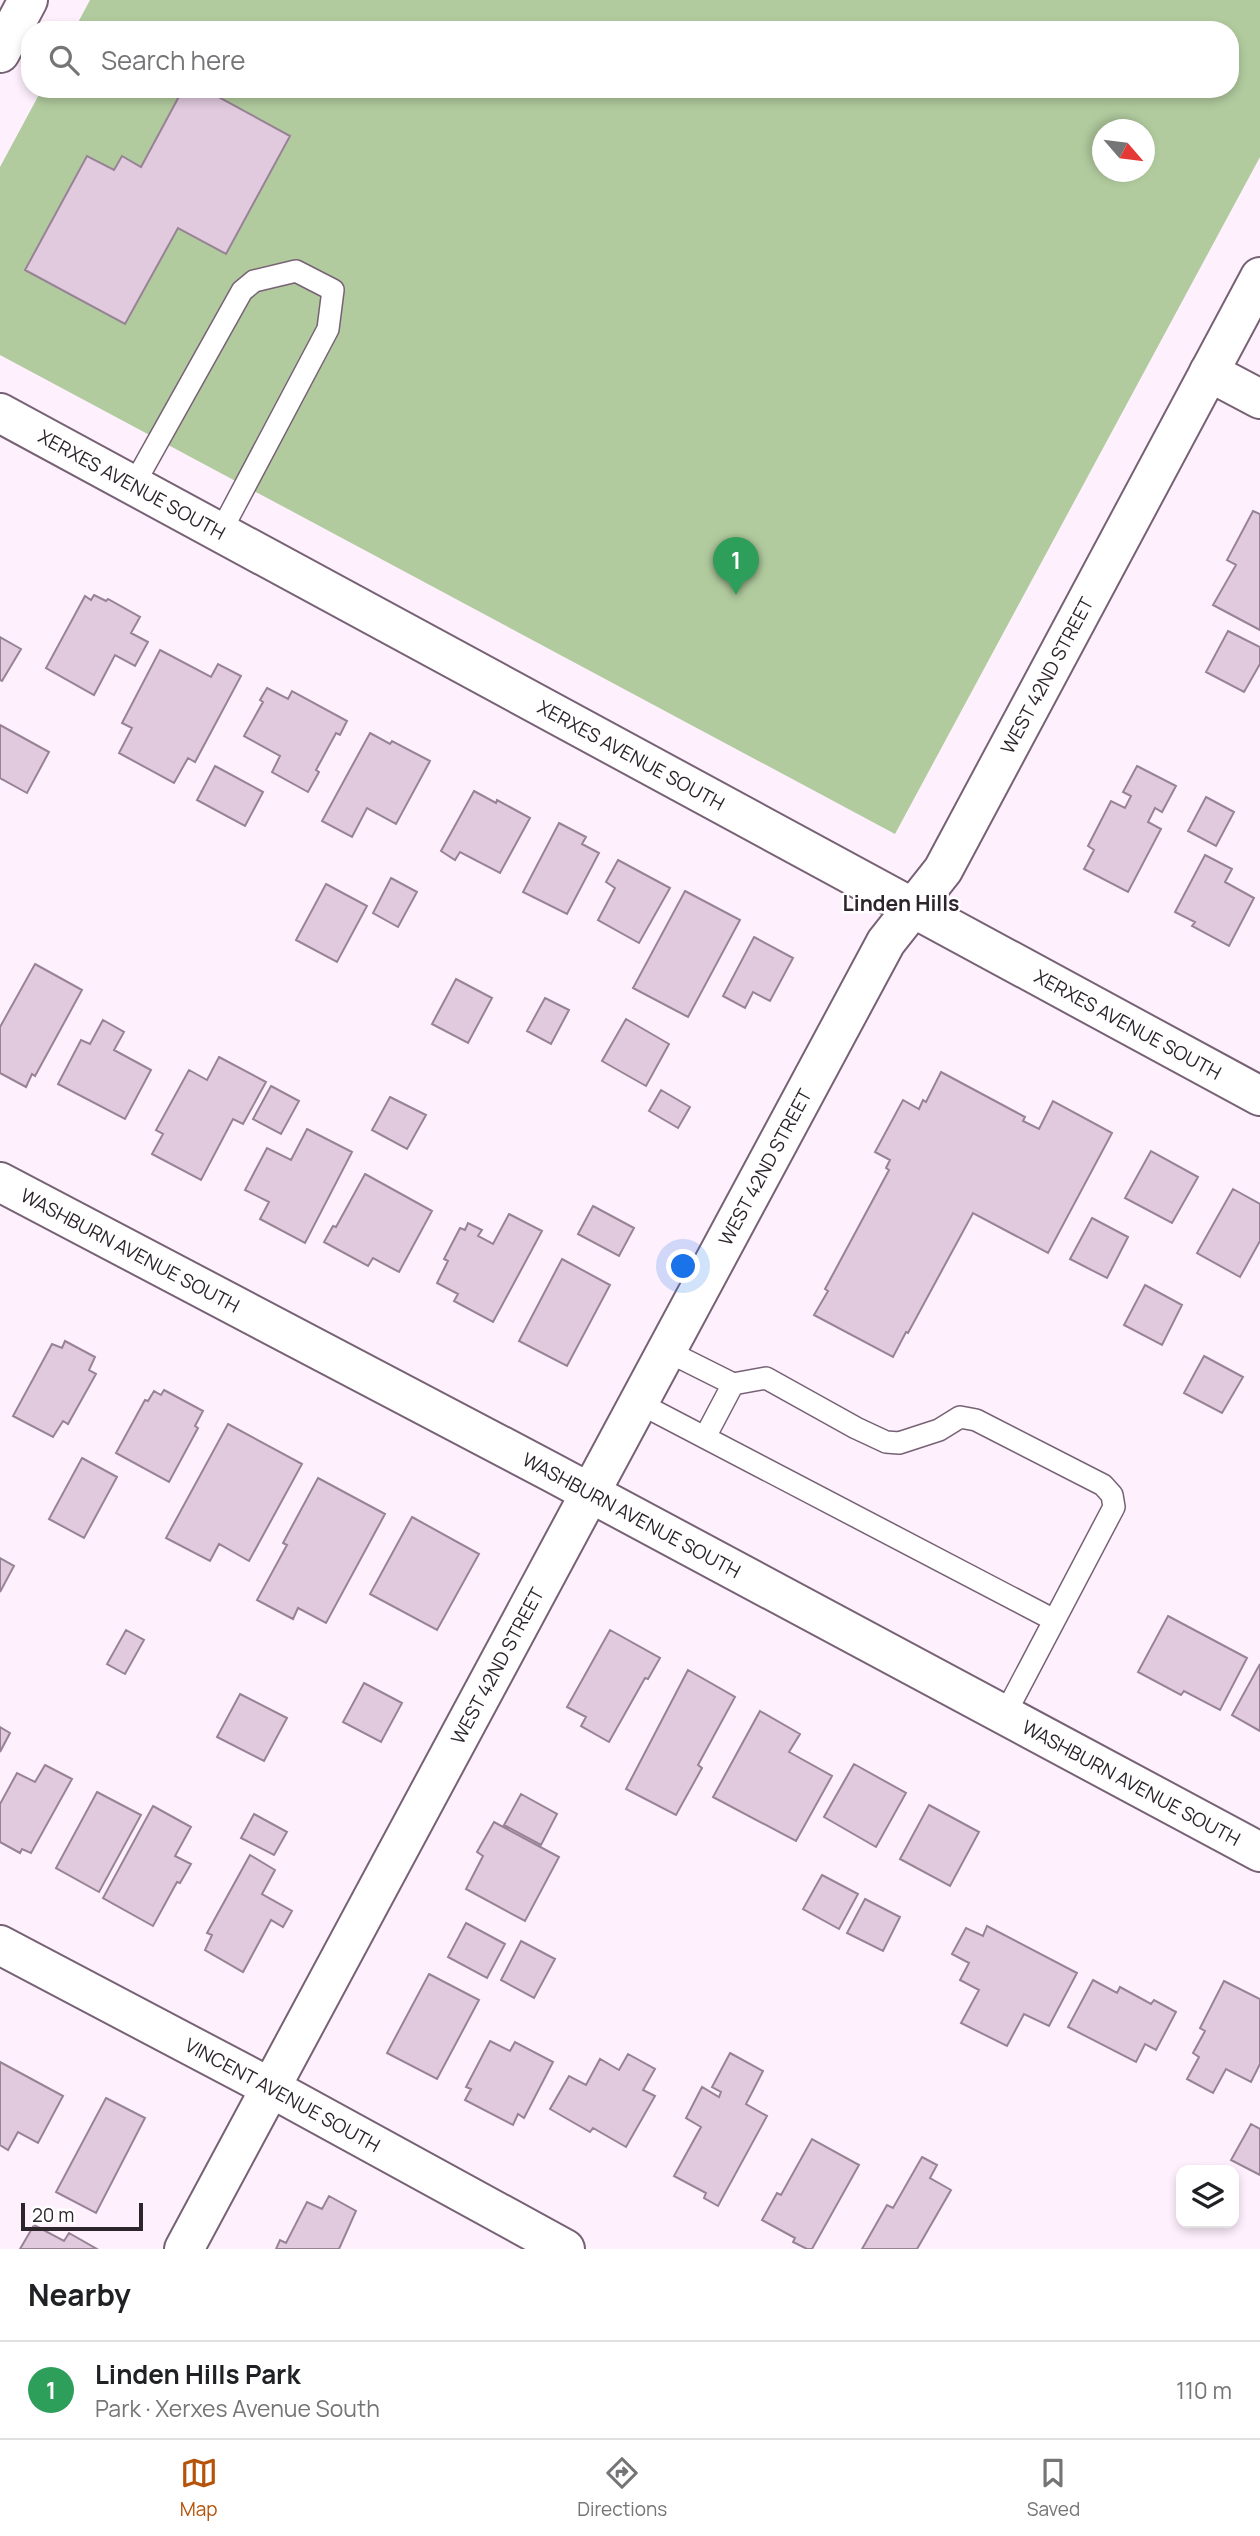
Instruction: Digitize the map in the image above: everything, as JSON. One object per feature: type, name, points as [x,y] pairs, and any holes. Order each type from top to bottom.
[{"type":"street","points":[[0,53],[28,0]]},
{"type":"street","name":"WEST 42ND STREET","points":[[184,2249],[886,942],[943,870],[1260,277]]},
{"type":"street","points":[[1209,372],[1260,399]]},
{"type":"street","name":"XERXES AVENUE SOUTH","points":[[0,413],[1260,1096]]},
{"type":"street","name":"WASHBURN AVENUE SOUTH","points":[[0,1182],[590,1493],[1260,1852]]},
{"type":"street","name":"VINCENT AVENUE SOUTH","points":[[0,1945],[271,2088],[565,2249]]},
{"type":"lane","points":[[133,485],[242,291],[254,281],[296,271],[333,290],[328,329],[220,533]]},
{"type":"lane","points":[[667,1351],[733,1384],[766,1378],[886,1442],[899,1443],[929,1433],[960,1417],[976,1420],[1103,1485],[1112,1494],[1114,1507],[1004,1716]]},
{"type":"lane","points":[[705,1437],[733,1384]]},
{"type":"lane","points":[[639,1403],[1054,1620]]},
{"type":"green space","points":[[90,0],[1260,0],[1260,157],[895,834],[0,355],[0,167],[37,98],[1239,98],[1239,21],[79,21]]},
{"type":"building","points":[[178,98],[220,98],[290,136],[226,254],[178,228],[125,324],[25,270],[87,156],[114,170],[122,156],[141,167]]},
{"type":"building","points":[[1253,511],[1260,514],[1260,630],[1213,605],[1236,565],[1227,560]]},
{"type":"building","points":[[94,595],[106,601],[108,599],[140,617],[131,633],[148,642],[135,666],[115,655],[94,695],[46,668],[85,596],[91,600]]},
{"type":"building","points":[[1228,631],[1260,647],[1260,664],[1244,692],[1206,672]]},
{"type":"building","points":[[0,637],[21,649],[2,681],[0,680]]},
{"type":"building","points":[[160,650],[211,677],[218,664],[241,676],[195,762],[188,758],[174,783],[119,753],[132,728],[122,723]]},
{"type":"building","points":[[267,688],[288,699],[292,691],[347,721],[340,735],[336,733],[316,770],[319,772],[308,792],[272,772],[280,756],[244,736],[263,702],[260,700]]},
{"type":"building","points":[[0,725],[49,752],[27,793],[0,778]]},
{"type":"building","points":[[370,733],[430,761],[396,824],[367,808],[352,837],[322,821]]},
{"type":"building","points":[[215,766],[263,792],[245,826],[197,800]]},
{"type":"building","points":[[1137,766],[1176,786],[1162,812],[1155,808],[1148,822],[1161,829],[1128,892],[1084,869],[1094,850],[1088,846],[1111,801],[1125,808],[1131,796],[1123,792]]},
{"type":"building","points":[[474,791],[530,818],[500,873],[460,852],[455,860],[441,851]]},
{"type":"building","points":[[1206,797],[1234,812],[1216,846],[1188,831]]},
{"type":"building","points":[[559,823],[586,837],[582,844],[599,853],[567,914],[523,892]]},
{"type":"building","points":[[1205,855],[1232,869],[1225,882],[1254,898],[1229,946],[1192,926],[1195,922],[1175,912]]},
{"type":"building","points":[[618,860],[670,888],[639,943],[598,920],[615,888],[606,882]]},
{"type":"building","points":[[391,878],[417,892],[398,927],[373,913]]},
{"type":"building","points":[[326,884],[367,906],[337,962],[296,940]]},
{"type":"building","points":[[685,891],[740,920],[688,1017],[633,988]]},
{"type":"building","points":[[754,937],[793,958],[770,1001],[753,992],[745,1008],[723,996]]},
{"type":"building","points":[[35,964],[82,990],[35,1076],[32,1074],[26,1087],[0,1073],[0,1027]]},
{"type":"building","points":[[456,979],[492,998],[468,1043],[432,1024]]},
{"type":"building","points":[[545,998],[569,1010],[551,1044],[527,1031]]},
{"type":"building","points":[[626,1019],[669,1044],[646,1086],[602,1061]]},
{"type":"building","points":[[103,1020],[124,1032],[114,1050],[151,1070],[125,1119],[58,1084],[81,1040],[90,1044]]},
{"type":"building","points":[[219,1057],[266,1082],[243,1124],[233,1119],[201,1180],[152,1154],[163,1134],[156,1130],[189,1070],[207,1080]]},
{"type":"building","points":[[941,1072],[1025,1117],[1023,1121],[1039,1129],[1053,1101],[1112,1133],[1048,1253],[973,1213],[893,1357],[814,1315],[828,1291],[825,1289],[889,1170],[886,1168],[890,1160],[875,1152],[903,1100],[919,1109],[923,1100],[926,1102]]},
{"type":"building","points":[[271,1086],[299,1101],[281,1134],[253,1119]]},
{"type":"building","points":[[661,1090],[690,1107],[678,1128],[649,1111]]},
{"type":"building","points":[[390,1097],[426,1115],[407,1149],[372,1130]]},
{"type":"building","points":[[307,1129],[352,1152],[305,1243],[260,1219],[269,1202],[245,1190],[267,1148],[291,1160]]},
{"type":"building","points":[[1151,1151],[1198,1177],[1172,1223],[1125,1198]]},
{"type":"building","points":[[365,1174],[432,1211],[399,1272],[373,1258],[368,1266],[324,1242],[333,1226],[336,1227]]},
{"type":"building","points":[[1233,1189],[1260,1204],[1260,1241],[1240,1277],[1197,1253]]},
{"type":"building","points":[[593,1206],[634,1228],[619,1256],[578,1234]]},
{"type":"building","points":[[509,1214],[542,1231],[493,1322],[454,1301],[458,1294],[437,1283],[448,1261],[444,1259],[460,1228],[465,1230],[468,1223],[482,1230],[478,1236],[493,1244]]},
{"type":"building","points":[[1092,1218],[1128,1237],[1107,1278],[1070,1259]]},
{"type":"building","points":[[562,1259],[610,1285],[567,1366],[519,1341]]},
{"type":"building","points":[[1145,1285],[1182,1305],[1162,1345],[1124,1325]]},
{"type":"building","points":[[65,1341],[95,1357],[89,1370],[96,1374],[68,1424],[63,1421],[53,1437],[13,1416],[52,1344],[62,1348]]},
{"type":"building","points":[[1204,1356],[1243,1377],[1222,1413],[1184,1393]]},
{"type":"building","points":[[164,1390],[203,1411],[195,1426],[198,1428],[169,1482],[116,1453],[145,1400],[148,1401],[154,1391],[161,1395]]},
{"type":"building","points":[[228,1424],[302,1464],[249,1561],[219,1544],[210,1561],[166,1538]]},
{"type":"building","points":[[82,1458],[117,1477],[84,1538],[49,1519]]},
{"type":"building","points":[[318,1478],[385,1514],[326,1623],[298,1608],[293,1619],[257,1600],[287,1545],[283,1543]]},
{"type":"building","points":[[412,1517],[479,1554],[437,1630],[370,1594]]},
{"type":"building","points":[[0,1558],[14,1566],[0,1592]]},
{"type":"building","points":[[1168,1616],[1247,1658],[1220,1710],[1184,1691],[1181,1695],[1138,1672]]},
{"type":"building","points":[[126,1630],[144,1640],[125,1674],[107,1664]]},
{"type":"building","points":[[610,1630],[660,1658],[648,1679],[645,1678],[609,1742],[581,1726],[586,1717],[567,1707]]},
{"type":"building","points":[[1260,1664],[1260,1731],[1232,1715]]},
{"type":"building","points":[[688,1670],[735,1697],[698,1765],[702,1768],[676,1815],[626,1789]]},
{"type":"building","points":[[364,1683],[402,1703],[381,1742],[343,1722]]},
{"type":"building","points":[[240,1694],[287,1718],[264,1761],[217,1737]]},
{"type":"building","points":[[760,1711],[800,1734],[789,1752],[832,1776],[796,1841],[713,1797]]},
{"type":"building","points":[[0,1727],[10,1733],[0,1752]]},
{"type":"building","points":[[854,1764],[906,1793],[876,1847],[824,1817]]},
{"type":"building","points":[[45,1765],[72,1779],[31,1853],[22,1849],[20,1853],[0,1842],[0,1804],[17,1773],[35,1782]]},
{"type":"building","points":[[97,1792],[141,1815],[99,1892],[56,1868]]},
{"type":"building","points":[[521,1794],[557,1814],[541,1845],[504,1825]]},
{"type":"building","points":[[929,1805],[979,1832],[950,1886],[900,1859]]},
{"type":"building","points":[[153,1806],[191,1827],[175,1856],[191,1864],[180,1883],[177,1882],[153,1926],[103,1898]]},
{"type":"building","points":[[254,1814],[287,1832],[274,1855],[241,1838]]},
{"type":"building","points":[[494,1822],[559,1857],[525,1921],[466,1889],[483,1856],[477,1852]]},
{"type":"building","points":[[250,1855],[275,1870],[262,1894],[292,1911],[283,1927],[271,1920],[243,1972],[205,1950],[212,1935],[207,1933]]},
{"type":"building","points":[[822,1875],[858,1894],[839,1929],[803,1909]]},
{"type":"building","points":[[865,1899],[900,1917],[883,1951],[847,1933]]},
{"type":"building","points":[[466,1923],[505,1944],[487,1978],[448,1957]]},
{"type":"building","points":[[987,1926],[1077,1973],[1049,2026],[1024,2014],[1007,2046],[961,2023],[979,1990],[960,1980],[969,1963],[952,1954],[966,1928],[983,1936]]},
{"type":"building","points":[[521,1941],[555,1959],[534,1998],[501,1980]]},
{"type":"building","points":[[429,1974],[479,2000],[437,2079],[387,2053]]},
{"type":"building","points":[[1093,1980],[1117,1993],[1120,1987],[1151,2004],[1154,2000],[1176,2012],[1156,2050],[1145,2044],[1136,2062],[1068,2027]]},
{"type":"building","points":[[1224,1981],[1260,1999],[1260,2064],[1251,2082],[1226,2069],[1213,2093],[1187,2079],[1199,2057],[1193,2053],[1205,2031],[1200,2028]]},
{"type":"building","points":[[490,2041],[510,2051],[515,2042],[553,2062],[524,2118],[518,2114],[513,2125],[465,2100],[471,2089],[466,2087]]},
{"type":"building","points":[[730,2053],[763,2071],[746,2104],[767,2116],[718,2206],[704,2198],[706,2193],[674,2176],[701,2127],[686,2118],[702,2087],[719,2097],[721,2092],[712,2087]]},
{"type":"building","points":[[628,2054],[655,2069],[643,2090],[655,2096],[626,2147],[593,2128],[590,2132],[550,2109],[569,2076],[586,2085],[600,2059],[619,2070]]},
{"type":"building","points":[[0,2062],[63,2096],[38,2143],[18,2132],[8,2150],[0,2145]]},
{"type":"building","points":[[106,2098],[145,2118],[96,2213],[56,2192]]},
{"type":"building","points":[[1251,2124],[1260,2129],[1260,2175],[1231,2160]]},
{"type":"building","points":[[812,2139],[859,2165],[812,2249],[807,2249],[793,2242],[795,2238],[762,2220],[777,2193],[781,2195]]},
{"type":"building","points":[[922,2157],[937,2165],[930,2178],[951,2190],[917,2249],[862,2249],[887,2205],[893,2208]]},
{"type":"building","points":[[329,2196],[356,2211],[339,2249],[276,2249],[280,2240],[286,2243],[307,2202],[322,2209]]},
{"type":"building","points":[[34,2225],[64,2241],[69,2233],[97,2249],[20,2249]]},
{"type":"place","name":"Linden Hills Park","points":[[736,595]]},
{"type":"district","name":"Linden Hills","points":[[901,903]]}]
